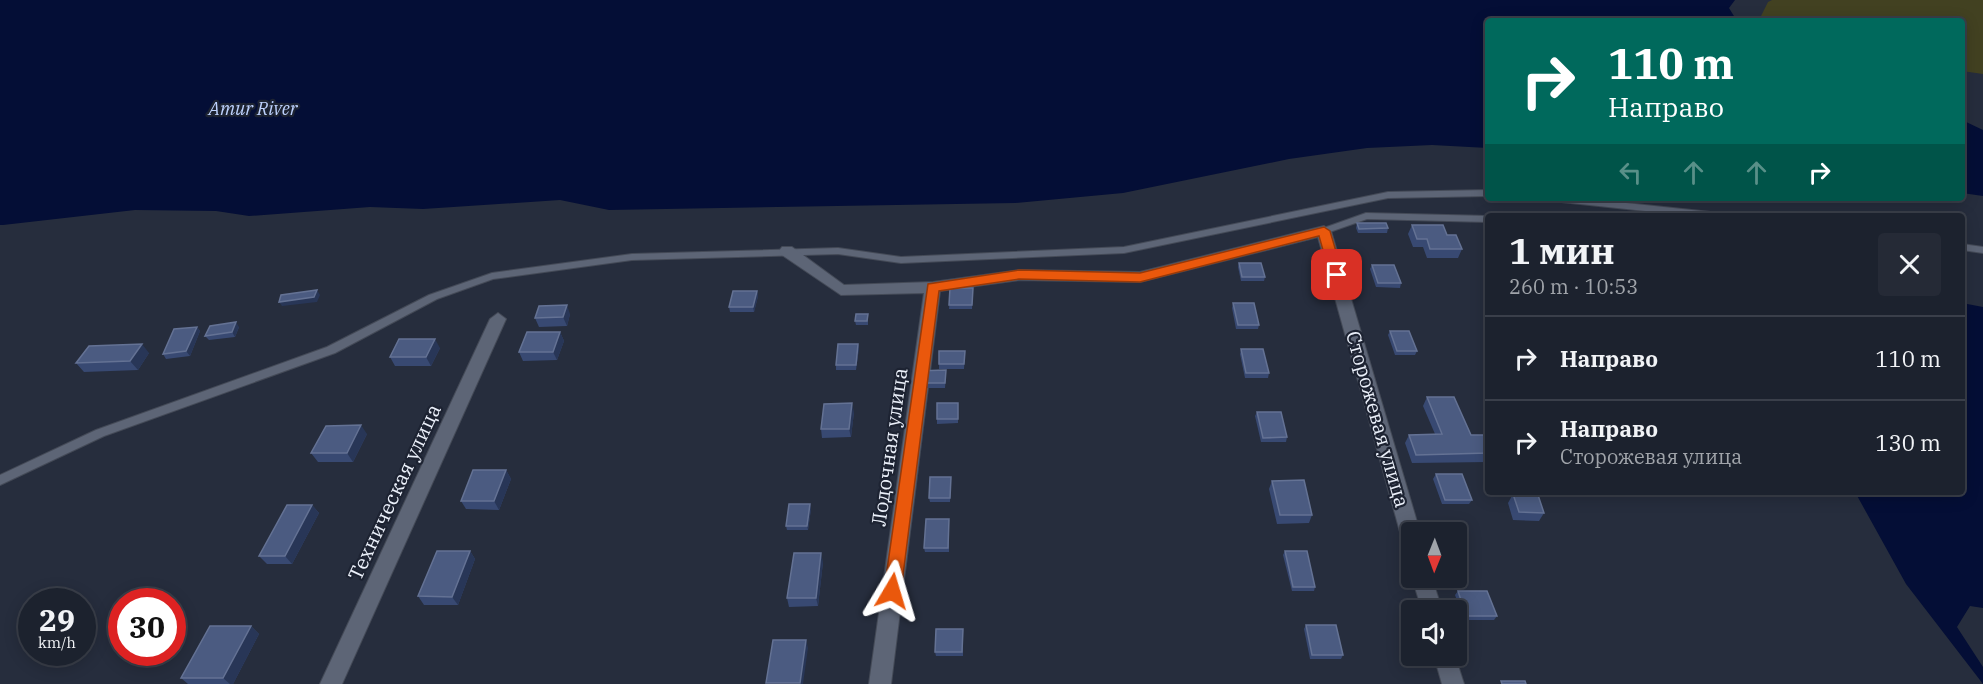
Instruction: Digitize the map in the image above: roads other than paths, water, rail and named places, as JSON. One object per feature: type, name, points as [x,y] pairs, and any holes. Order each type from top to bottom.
[{"type":"street","points":[[787,251],[841,290],[933,287],[1019,274],[1140,277],[1324,231]]},
{"type":"street","name":"Сторожевая улица","points":[[1324,231],[1407,522]]},
{"type":"street","name":"Лодочная улица","points":[[880,684],[933,287]]},
{"type":"street","name":"Техническая улица","points":[[331,684],[498,319]]},
{"type":"street","points":[[1448,666],[1453,684]]},
{"type":"lane","points":[[0,480],[100,433],[331,350],[433,297],[492,276],[632,257],[838,251],[901,260],[1124,250],[1388,195],[1485,193]]},
{"type":"lane","points":[[1580,201],[1692,213]]},
{"type":"lane","points":[[1324,231],[1366,216],[1485,219]]},
{"type":"lane","points":[[1965,247],[1983,250]]},
{"type":"water","name":"Amur River","points":[[0,0],[1735,0],[1729,8],[1735,18],[1485,18],[1485,148],[1432,145],[1367,148],[1289,159],[1123,193],[1015,203],[609,210],[560,200],[423,209],[370,207],[249,216],[216,211],[135,210],[0,225]]},
{"type":"water","points":[[1965,121],[1983,130],[1983,196],[1965,193]]},
{"type":"water","points":[[1965,304],[1983,307],[1983,608],[1970,606],[1957,627],[1983,667],[1983,684],[1906,584],[1857,495],[1965,495]]}]
